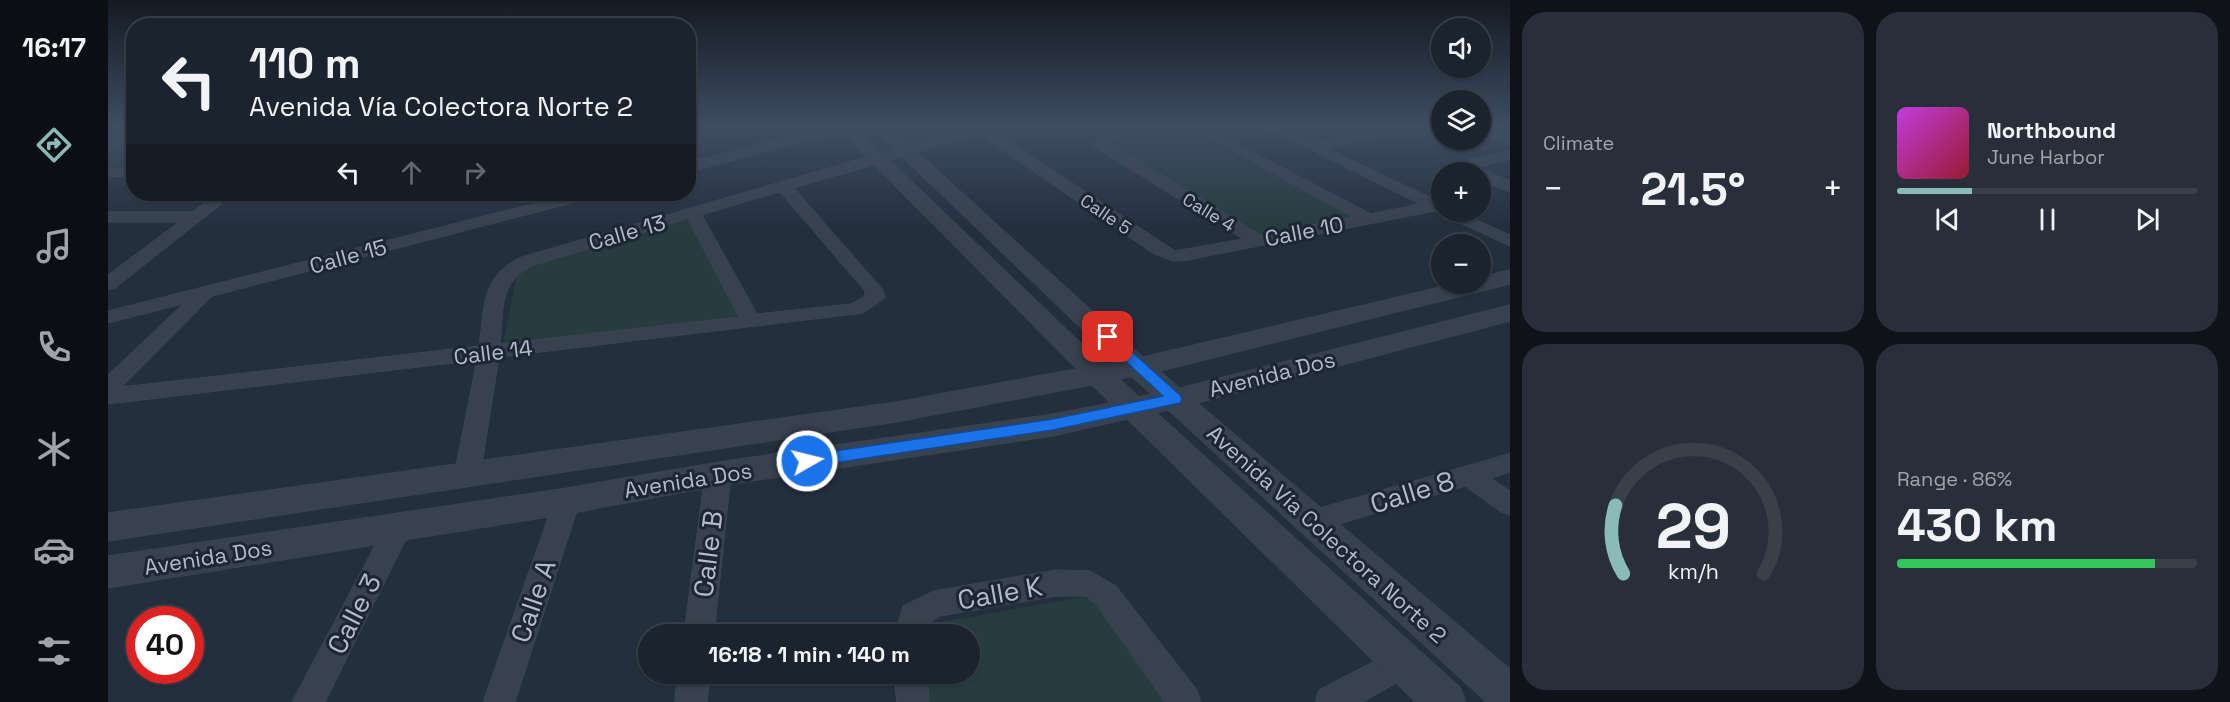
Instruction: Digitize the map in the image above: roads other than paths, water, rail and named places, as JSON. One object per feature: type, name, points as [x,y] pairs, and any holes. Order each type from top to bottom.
[{"type":"street","points":[[696,166],[716,161]]},
{"type":"street","name":"Calle 13","points":[[467,476],[489,352],[497,288],[512,269],[525,262],[873,161]]},
{"type":"street","name":"Avenida Vía Colectora Norte 2","points":[[897,161],[1098,375],[1445,702]]},
{"type":"street","name":"Avenida Vía Colectora Norte 2","points":[[899,161],[1175,399],[1510,696]]},
{"type":"street","name":"Calle 5","points":[[1029,161],[1160,250],[1173,256]]},
{"type":"street","name":"Calle 4","points":[[1128,161],[1257,240]]},
{"type":"street","points":[[1258,161],[1367,218]]},
{"type":"street","points":[[1341,161],[1431,204]]},
{"type":"street","points":[[108,172],[126,173]]},
{"type":"street","points":[[1491,178],[1510,187]]},
{"type":"street","name":"Calle 14","points":[[108,396],[856,309],[875,298],[874,290],[784,187]]},
{"type":"street","points":[[108,284],[217,201]]},
{"type":"street","name":"Calle 15","points":[[108,317],[562,201]]},
{"type":"street","name":"Calle 10","points":[[1173,256],[1188,255],[1367,218],[1431,210]]},
{"type":"street","points":[[693,213],[751,321]]},
{"type":"street","points":[[108,217],[195,217]]},
{"type":"street","points":[[1469,222],[1510,241]]},
{"type":"street","name":"Avenida Dos","points":[[108,527],[896,412],[1138,367],[1510,277]]},
{"type":"street","points":[[108,388],[206,293]]},
{"type":"street","name":"Avenida Dos","points":[[108,572],[567,501],[718,474],[1053,425],[1175,399],[1510,313]]},
{"type":"street","name":"Calle 8","points":[[1313,521],[1510,463]]},
{"type":"street","name":"Calle B","points":[[700,624],[718,474]]},
{"type":"street","points":[[1468,475],[1510,505]]},
{"type":"street","name":"Calle A","points":[[499,702],[567,501]]},
{"type":"street","name":"Calle 3","points":[[308,702],[399,527]]},
{"type":"street","name":"Calle K","points":[[913,624],[934,604],[1057,583],[1090,584],[1106,595],[1185,702]]},
{"type":"street","points":[[1331,702],[1403,662]]},
{"type":"street","points":[[691,702],[693,684]]},
{"type":"street","points":[[912,684],[914,702]]}]
